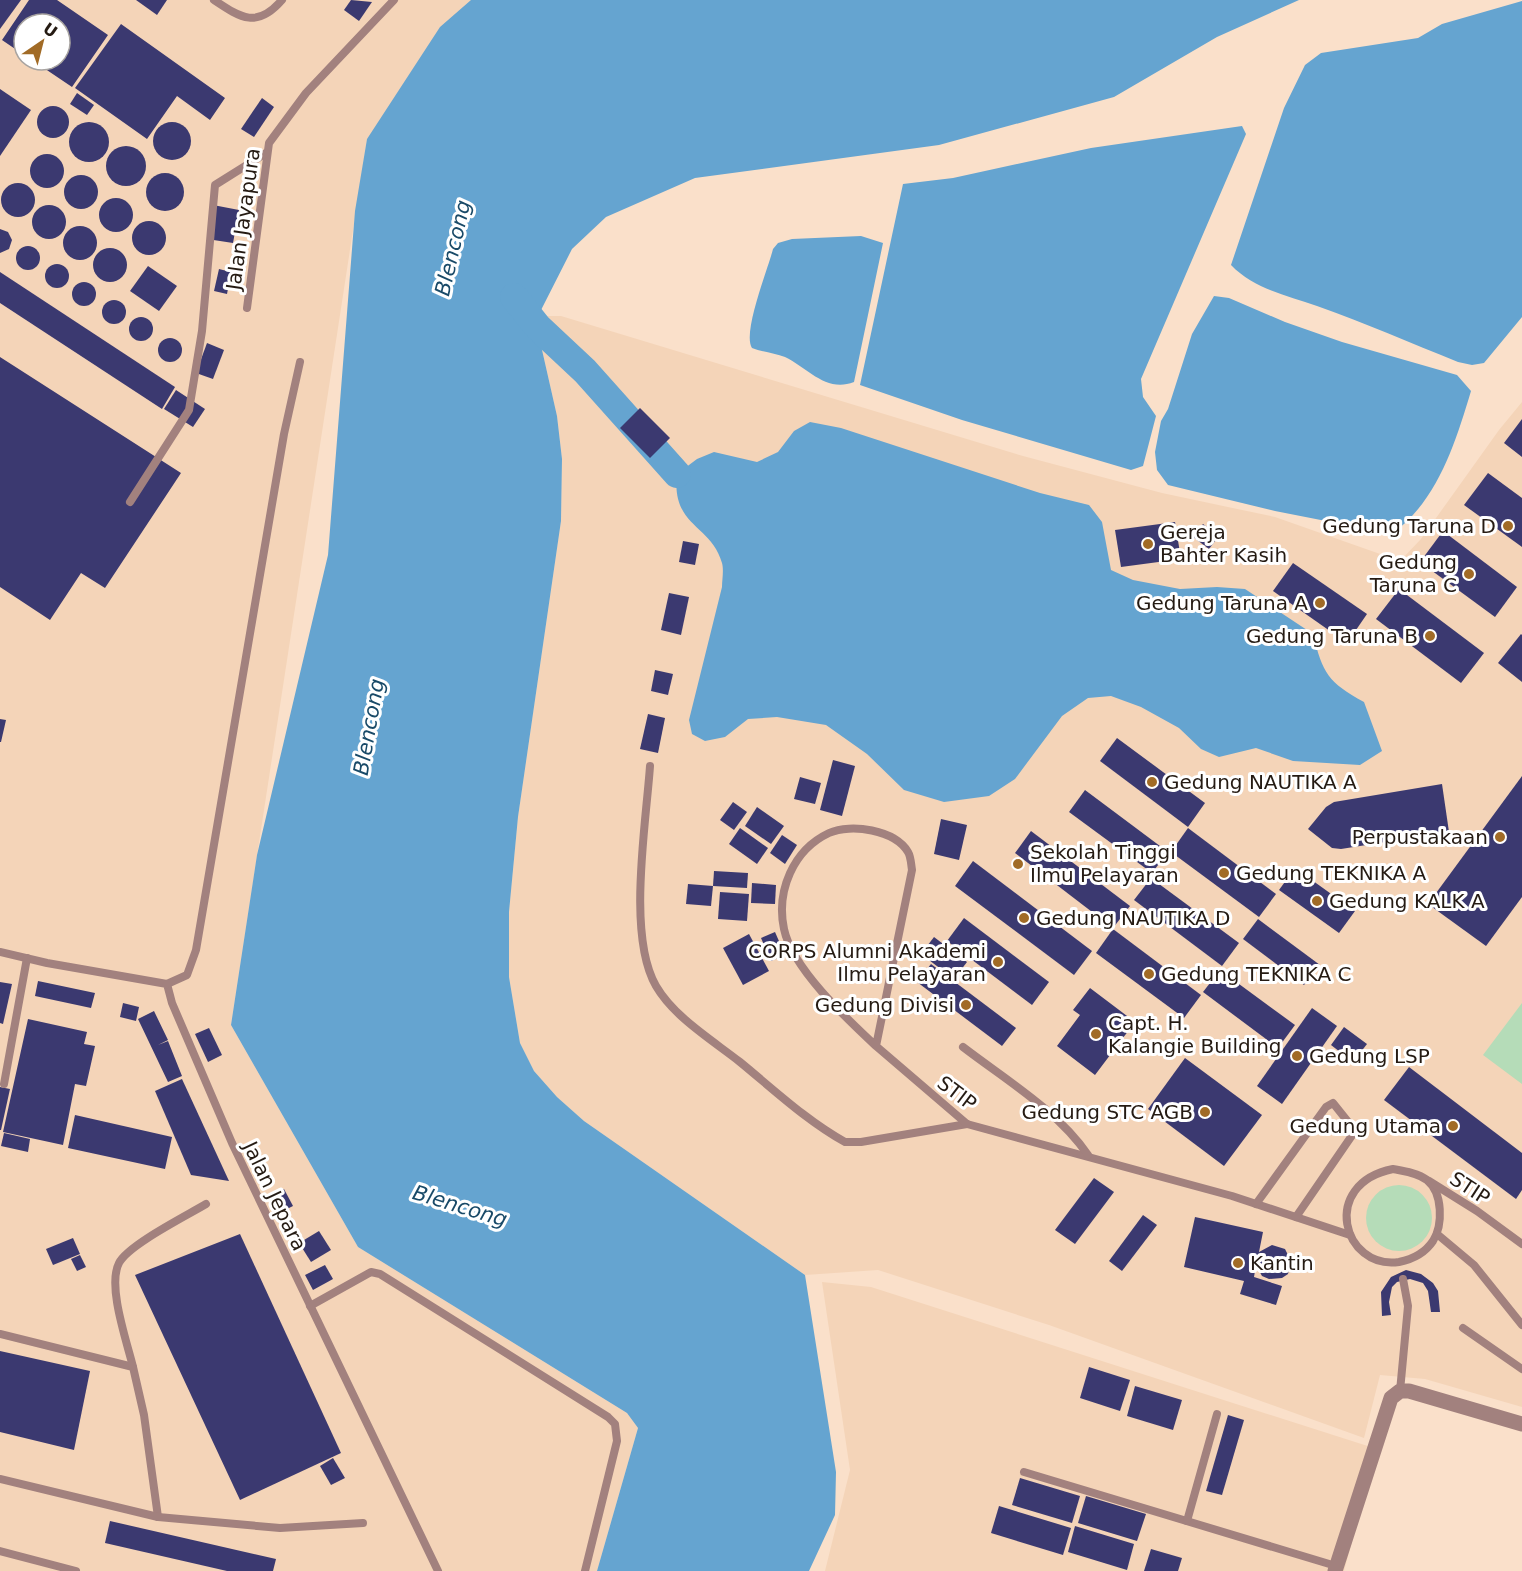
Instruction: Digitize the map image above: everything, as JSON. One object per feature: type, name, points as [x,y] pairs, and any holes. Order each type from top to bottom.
[{"type":"street","points":[[1336,1568],[1391,1398],[1400,1391],[1409,1391],[1522,1424]]},
{"type":"lane","points":[[214,0],[236,15],[256,18],[267,15],[282,0]]},
{"type":"lane","name":"Jalan Jayapura","points":[[247,308],[266,153],[273,137],[306,93],[394,0]]},
{"type":"lane","points":[[130,502],[189,410],[202,331],[215,185],[266,153]]},
{"type":"lane","points":[[0,952],[167,984],[187,975],[196,950],[282,445],[300,362]]},
{"type":"lane","points":[[650,766],[640,933],[655,985],[669,1003],[760,1078],[845,1142],[861,1142],[967,1124]]},
{"type":"lane","name":"STIP","points":[[876,1046],[912,870],[911,862],[909,853],[887,836],[866,830],[845,829],[829,833],[808,847],[797,858],[787,877],[783,902],[784,930],[799,960],[819,989],[876,1046],[967,1124],[1088,1155],[1256,1204],[1350,1235]]},
{"type":"lane","points":[[4,1084],[27,958]]},
{"type":"lane","name":"Jalan Jepara","points":[[167,984],[172,1003],[232,1143],[438,1571]]},
{"type":"lane","points":[[963,1047],[1053,1115],[1074,1135],[1088,1155]]},
{"type":"lane","points":[[1256,1204],[1326,1107],[1333,1103],[1353,1128],[1353,1134],[1296,1217]]},
{"type":"lane","points":[[1393,1169],[1411,1172],[1428,1181],[1437,1197],[1441,1216],[1437,1234],[1428,1249],[1412,1260],[1395,1262],[1376,1260],[1361,1250],[1350,1235],[1346,1217],[1349,1198],[1359,1183],[1374,1173],[1393,1169]]},
{"type":"lane","name":"STIP","points":[[1428,1181],[1478,1211],[1522,1244]]},
{"type":"lane","points":[[158,1517],[144,1415],[116,1295],[115,1276],[118,1263],[128,1251],[206,1204]]},
{"type":"lane","points":[[1437,1234],[1474,1265],[1522,1325]]},
{"type":"lane","points":[[1395,1262],[1408,1306],[1400,1391]]},
{"type":"lane","points":[[310,1306],[371,1272],[380,1274],[608,1417],[615,1424],[617,1441],[585,1571]]},
{"type":"lane","points":[[1463,1328],[1522,1369]]},
{"type":"lane","points":[[0,1334],[133,1367]]},
{"type":"lane","points":[[1187,1521],[1217,1414]]},
{"type":"lane","points":[[1024,1472],[1336,1568]]},
{"type":"lane","points":[[0,1479],[158,1517],[280,1528],[363,1523]]},
{"type":"lane","points":[[0,1551],[76,1571]]},
{"type":"shaded area","points":[[0,0],[484,0],[367,139],[231,1025],[358,1247],[627,1413],[638,1428],[597,1571],[0,1571]]},
{"type":"shaded area","name":"Sekolah Tinggi Ilmu Pelayaran","points":[[538,316],[561,316],[1023,456],[1162,493],[1275,517],[1400,561],[1421,539],[1499,430],[1522,402],[1522,1407],[1425,1379],[1380,1375],[1364,1438],[1049,1325],[878,1270],[805,1275],[584,1121],[557,1097],[534,1071],[520,1043],[509,977],[509,912],[518,817],[561,521],[562,459],[557,416],[540,341]]},
{"type":"shaded area","points":[[822,1282],[871,1287],[1377,1449],[1344,1571],[825,1571],[850,1470]]},
{"type":"green space","points":[[1522,1003],[1522,1084],[1483,1055]]},
{"type":"green space","points":[[1393,1185],[1405,1185],[1417,1190],[1427,1200],[1432,1218],[1430,1231],[1417,1246],[1405,1251],[1393,1251],[1381,1246],[1371,1236],[1366,1224],[1366,1212],[1371,1200],[1381,1190]]},
{"type":"water","name":"Blencong","points":[[471,0],[1299,0],[1217,37],[1114,97],[939,145],[695,178],[606,217],[572,249],[538,316],[540,341],[557,416],[562,459],[561,521],[518,817],[509,912],[509,977],[520,1043],[534,1071],[557,1097],[584,1121],[805,1275],[836,1472],[835,1515],[809,1571],[597,1571],[638,1428],[627,1413],[358,1247],[231,1025],[257,855],[328,555],[355,211],[367,139],[440,27]]},
{"type":"water","points":[[1522,1],[1522,317],[1484,363],[1472,365],[1458,362],[1353,319],[1260,286],[1231,265],[1284,108],[1305,65],[1321,53],[1418,38],[1442,24]]},
{"type":"water","points":[[1242,126],[1246,134],[1141,379],[1143,397],[1156,416],[1143,466],[1131,470],[962,420],[860,385],[903,184],[953,178],[1091,148]]},
{"type":"water","points":[[861,236],[883,243],[854,382],[844,385],[826,382],[785,357],[752,348],[750,329],[753,315],[773,249],[778,243],[792,239]]},
{"type":"water","points":[[1214,296],[1229,298],[1285,322],[1342,342],[1457,375],[1471,391],[1443,470],[1422,505],[1392,534],[1275,511],[1168,485],[1157,470],[1155,452],[1161,421],[1168,409],[1192,334]]},
{"type":"water","points":[[810,422],[841,428],[1040,493],[1089,505],[1102,522],[1111,570],[1133,580],[1180,589],[1217,587],[1245,589],[1313,634],[1320,659],[1329,676],[1342,689],[1364,702],[1382,751],[1360,765],[1293,761],[1256,748],[1219,757],[1201,749],[1179,728],[1141,707],[1111,696],[1088,698],[1062,716],[1015,779],[989,796],[944,802],[904,790],[867,754],[826,725],[777,717],[748,719],[725,737],[705,741],[692,734],[689,720],[722,587],[723,569],[717,550],[693,524],[680,505],[677,474],[697,459],[714,452],[757,462],[778,452],[794,431]]},
{"type":"building","points":[[0,0],[21,0],[12,12],[0,29]]},
{"type":"building","points":[[29,0],[57,0],[108,35],[72,87],[50,72],[72,72],[72,12],[21,12]]},
{"type":"building","points":[[136,0],[167,0],[157,15]]},
{"type":"building","points":[[351,0],[372,2],[359,21],[344,10]]},
{"type":"building","points":[[121,24],[225,98],[210,120],[177,96],[147,139],[75,88]]},
{"type":"building","points":[[12,25],[12,47],[2,40]]},
{"type":"building","points":[[0,89],[31,110],[0,156]]},
{"type":"building","points":[[77,93],[94,105],[87,115],[70,104]]},
{"type":"building","points":[[262,98],[274,107],[254,137],[241,129]]},
{"type":"building","points":[[53,106],[64,111],[69,122],[64,133],[53,138],[42,133],[37,122],[42,111]]},
{"type":"building","points":[[89,122],[97,123],[103,128],[108,134],[108,150],[103,156],[97,161],[89,162],[81,161],[75,156],[70,150],[69,142],[70,134],[75,128],[81,123]]},
{"type":"building","points":[[172,122],[185,128],[191,141],[185,154],[172,160],[159,154],[153,141],[159,128]]},
{"type":"building","points":[[126,146],[134,147],[140,152],[145,158],[145,174],[140,180],[134,185],[126,186],[118,185],[112,180],[107,174],[106,166],[107,158],[112,152],[118,147]]},
{"type":"building","points":[[47,154],[59,159],[64,171],[59,183],[47,188],[35,183],[30,171],[35,159]]},
{"type":"building","points":[[165,173],[179,178],[184,192],[179,206],[165,211],[151,206],[146,192],[151,178]]},
{"type":"building","points":[[81,175],[93,180],[98,192],[93,204],[81,209],[69,204],[64,192],[69,180]]},
{"type":"building","points":[[18,183],[30,188],[35,200],[30,212],[18,217],[6,212],[1,200],[6,188]]},
{"type":"building","points":[[116,198],[128,203],[133,215],[128,227],[116,232],[104,227],[99,215],[104,203]]},
{"type":"building","points":[[49,205],[61,210],[66,222],[61,234],[49,239],[37,234],[32,222],[37,210]]},
{"type":"building","points":[[213,205],[239,210],[233,243],[207,239]]},
{"type":"building","points":[[149,221],[161,226],[166,238],[161,250],[149,255],[137,250],[132,238],[137,226]]},
{"type":"building","points":[[80,226],[92,231],[97,243],[92,255],[80,260],[68,255],[63,243],[68,231]]},
{"type":"building","points":[[0,229],[8,232],[12,240],[9,249],[0,253]]},
{"type":"building","points":[[28,246],[33,247],[39,253],[39,263],[33,269],[28,270],[23,269],[17,263],[16,258],[17,253],[23,247]]},
{"type":"building","points":[[110,248],[122,253],[127,265],[122,277],[110,282],[98,277],[93,265],[98,253]]},
{"type":"building","points":[[57,264],[62,265],[68,271],[68,281],[62,287],[57,288],[52,287],[46,281],[45,276],[46,271],[52,265]]},
{"type":"building","points":[[148,266],[177,286],[159,311],[130,291]]},
{"type":"building","points":[[219,269],[231,272],[227,294],[214,291]]},
{"type":"building","points":[[0,272],[175,387],[162,409],[0,303]]},
{"type":"building","points":[[84,282],[89,283],[95,289],[95,299],[89,305],[84,306],[79,305],[73,299],[72,294],[73,289],[79,283]]},
{"type":"building","points":[[114,300],[119,301],[125,307],[125,317],[119,323],[114,324],[109,323],[103,317],[102,312],[103,307],[109,301]]},
{"type":"building","points":[[141,317],[146,318],[152,324],[152,334],[146,340],[141,341],[136,340],[130,334],[129,329],[130,324],[136,318]]},
{"type":"building","points":[[170,338],[175,339],[181,345],[181,355],[175,361],[170,362],[165,361],[159,355],[158,350],[159,345],[165,339]]},
{"type":"building","points":[[207,343],[224,350],[213,379],[196,373]]},
{"type":"building","points":[[0,357],[181,473],[105,588],[81,573],[50,620],[0,587]]},
{"type":"building","points":[[176,390],[205,409],[193,427],[164,409]]},
{"type":"building","points":[[640,408],[670,438],[650,458],[620,428]]},
{"type":"building","points":[[1522,419],[1522,457],[1504,443]]},
{"type":"building","name":"Gedung Taruna D","points":[[1488,473],[1522,498],[1522,547],[1464,505]]},
{"type":"building","name":"Gereja Bahter Kasih","points":[[1175,522],[1181,559],[1121,567],[1115,530]]},
{"type":"building","points":[[1203,524],[1219,536],[1209,549],[1193,537]]},
{"type":"building","name":"Gedung Taruna C","points":[[1443,531],[1517,587],[1495,617],[1420,562]]},
{"type":"building","points":[[683,541],[699,544],[695,565],[679,562]]},
{"type":"building","name":"Gedung Taruna A","points":[[1293,563],[1367,614],[1347,643],[1273,591]]},
{"type":"building","name":"Gedung Taruna B","points":[[1399,589],[1484,653],[1461,683],[1376,619]]},
{"type":"building","points":[[669,593],[689,597],[681,635],[661,630]]},
{"type":"building","points":[[1522,635],[1522,682],[1498,663]]},
{"type":"building","points":[[655,670],[673,674],[668,695],[651,691]]},
{"type":"building","points":[[648,714],[665,718],[658,753],[640,749]]},
{"type":"building","points":[[0,719],[6,720],[1,742],[0,742]]},
{"type":"building","name":"Gedung NAUTIKA A","points":[[1117,738],[1205,803],[1188,827],[1100,761]]},
{"type":"building","points":[[833,760],[855,766],[842,816],[820,810]]},
{"type":"building","name":"Perpustakaan","points":[[1522,776],[1522,897],[1486,946],[1428,904]]},
{"type":"building","points":[[800,777],[821,783],[815,804],[794,799]]},
{"type":"building","points":[[1442,784],[1449,832],[1341,849],[1332,848],[1308,829],[1326,807],[1334,802]]},
{"type":"building","points":[[1085,790],[1168,852],[1152,873],[1069,812]]},
{"type":"building","points":[[733,802],[747,812],[734,830],[720,820]]},
{"type":"building","points":[[757,807],[784,826],[771,844],[745,826]]},
{"type":"building","points":[[941,819],[967,825],[959,860],[934,854]]},
{"type":"building","points":[[740,828],[768,848],[757,864],[729,844]]},
{"type":"building","name":"Gedung TEKNIKA A","points":[[1188,828],[1276,894],[1259,917],[1171,852]]},
{"type":"building","points":[[1031,831],[1130,906],[1113,928],[1015,853]]},
{"type":"building","points":[[782,835],[797,845],[785,864],[770,853]]},
{"type":"building","name":"Gedung NAUTIKA D","points":[[973,861],[1092,951],[1074,975],[955,886]]},
{"type":"building","name":"Gedung KALK A","points":[[1295,868],[1355,911],[1339,933],[1279,890]]},
{"type":"building","points":[[714,871],[748,873],[747,888],[713,886]]},
{"type":"building","points":[[1151,878],[1239,943],[1222,966],[1134,900]]},
{"type":"building","points":[[752,883],[776,885],[775,904],[751,903]]},
{"type":"building","points":[[688,884],[713,886],[711,906],[686,904]]},
{"type":"building","points":[[720,892],[749,894],[747,921],[718,919]]},
{"type":"building","name":"CORPS Alumni Akademi Ilmu Pelayaran","points":[[964,918],[1049,982],[1032,1005],[947,941]]},
{"type":"building","points":[[1258,919],[1320,965],[1304,985],[1243,939]]},
{"type":"building","name":"Gedung TEKNIKA C","points":[[1113,929],[1201,995],[1184,1018],[1096,953]]},
{"type":"building","points":[[775,932],[785,955],[771,961],[761,938]]},
{"type":"building","points":[[749,934],[769,971],[743,985],[723,948]]},
{"type":"building","name":"Gedung Divisi","points":[[934,937],[967,962],[954,979],[921,954]]},
{"type":"building","name":"Gedung Divisi","points":[[931,964],[1016,1028],[1002,1046],[917,982]]},
{"type":"building","points":[[1220,970],[1295,1025],[1278,1048],[1203,992]]},
{"type":"building","points":[[38,981],[95,993],[91,1008],[35,996]]},
{"type":"building","points":[[0,982],[12,984],[3,1024],[0,1023]]},
{"type":"building","name":"Capt. H. Kalangie Building","points":[[1090,988],[1135,1022],[1095,1075],[1057,1046],[1080,1015],[1073,1010]]},
{"type":"building","points":[[123,1003],[139,1007],[136,1021],[120,1017]]},
{"type":"building","name":"Gedung LSP","points":[[1312,1008],[1337,1026],[1282,1104],[1257,1086]]},
{"type":"building","points":[[154,1011],[168,1040],[158,1045],[168,1041],[182,1076],[168,1082],[138,1019]]},
{"type":"building","points":[[28,1019],[87,1032],[84,1044],[95,1046],[86,1086],[75,1084],[63,1145],[3,1132]]},
{"type":"building","points":[[1344,1027],[1367,1044],[1353,1062],[1331,1045]]},
{"type":"building","points":[[209,1028],[222,1055],[208,1062],[195,1034]]},
{"type":"building","name":"Gedung STC AGB","points":[[1185,1058],[1262,1115],[1224,1166],[1148,1109]]},
{"type":"building","name":"Gedung Utama","points":[[1409,1067],[1522,1153],[1522,1190],[1516,1199],[1384,1100]]},
{"type":"building","points":[[182,1079],[229,1181],[191,1175],[155,1091]]},
{"type":"building","points":[[0,1087],[10,1089],[1,1130],[0,1130]]},
{"type":"building","points":[[75,1115],[172,1137],[165,1169],[68,1148]]},
{"type":"building","points":[[4,1133],[30,1139],[28,1152],[1,1146]]},
{"type":"building","points":[[1094,1178],[1114,1192],[1075,1244],[1055,1230]]},
{"type":"building","points":[[284,1189],[293,1206],[281,1212],[273,1194]]},
{"type":"building","points":[[1143,1215],[1157,1225],[1122,1271],[1109,1261]]},
{"type":"building","name":"Kantin","points":[[1195,1217],[1263,1232],[1259,1252],[1272,1245],[1285,1249],[1291,1261],[1288,1274],[1282,1278],[1269,1279],[1262,1276],[1256,1265],[1254,1277],[1282,1286],[1276,1305],[1240,1294],[1244,1281],[1184,1267]]},
{"type":"building","points":[[319,1231],[331,1250],[311,1262],[299,1243]]},
{"type":"building","points":[[240,1234],[341,1453],[240,1500],[135,1275]]},
{"type":"building","points":[[73,1238],[80,1254],[53,1265],[46,1249]]},
{"type":"building","points":[[80,1255],[86,1267],[77,1271],[71,1259]]},
{"type":"building","points":[[325,1265],[333,1279],[313,1290],[305,1275]]},
{"type":"building","points":[[1406,1270],[1421,1274],[1433,1283],[1438,1291],[1440,1312],[1431,1312],[1428,1291],[1423,1283],[1410,1279],[1397,1282],[1392,1287],[1389,1302],[1391,1315],[1382,1316],[1381,1292],[1391,1277]]},
{"type":"building","points":[[0,1351],[90,1371],[74,1450],[0,1432]]},
{"type":"building","points":[[1089,1367],[1130,1380],[1120,1411],[1080,1398]]},
{"type":"building","points":[[1135,1386],[1182,1400],[1173,1430],[1127,1416]]},
{"type":"building","points":[[1228,1415],[1244,1420],[1222,1495],[1206,1491]]},
{"type":"building","points":[[333,1458],[345,1478],[331,1485],[320,1466]]},
{"type":"building","points":[[1020,1478],[1080,1496],[1072,1523],[1012,1505]]},
{"type":"building","points":[[1086,1496],[1146,1514],[1137,1541],[1078,1523]]},
{"type":"building","points":[[999,1506],[1071,1528],[1063,1555],[991,1533]]},
{"type":"building","points":[[110,1521],[276,1559],[273,1571],[227,1571],[105,1543]]},
{"type":"building","points":[[1075,1526],[1134,1544],[1127,1570],[1068,1552]]},
{"type":"building","points":[[1151,1549],[1182,1558],[1178,1571],[1144,1571]]},
{"type":"waterway","points":[[514,297],[538,327],[585,371],[677,474]]},
{"type":"place","name":"Gedung Taruna D","points":[[1508,526]]},
{"type":"place","name":"Gereja Bahter Kasih","points":[[1148,544]]},
{"type":"place","name":"Gedung Taruna C","points":[[1469,574]]},
{"type":"place","name":"Gedung Taruna A","points":[[1320,603]]},
{"type":"place","name":"Gedung Taruna B","points":[[1430,636]]},
{"type":"place","name":"Gedung NAUTIKA A","points":[[1152,782]]},
{"type":"place","name":"Perpustakaan","points":[[1500,837]]},
{"type":"place","name":"Sekolah Tinggi Ilmu Pelayaran","points":[[1018,864]]},
{"type":"place","name":"Gedung TEKNIKA A","points":[[1224,873]]},
{"type":"place","name":"Gedung KALK A","points":[[1317,901]]},
{"type":"place","name":"Gedung NAUTIKA D","points":[[1024,918]]},
{"type":"place","name":"CORPS Alumni Akademi Ilmu Pelayaran","points":[[998,962]]},
{"type":"place","name":"Gedung TEKNIKA C","points":[[1149,974]]},
{"type":"place","name":"Gedung Divisi","points":[[966,1005]]},
{"type":"place","name":"Capt. H. Kalangie Building","points":[[1096,1034]]},
{"type":"place","name":"Gedung LSP","points":[[1297,1056]]},
{"type":"place","name":"Gedung STC AGB","points":[[1205,1112]]},
{"type":"place","name":"Gedung Utama","points":[[1453,1126]]},
{"type":"place","name":"Kantin","points":[[1238,1263]]}]
